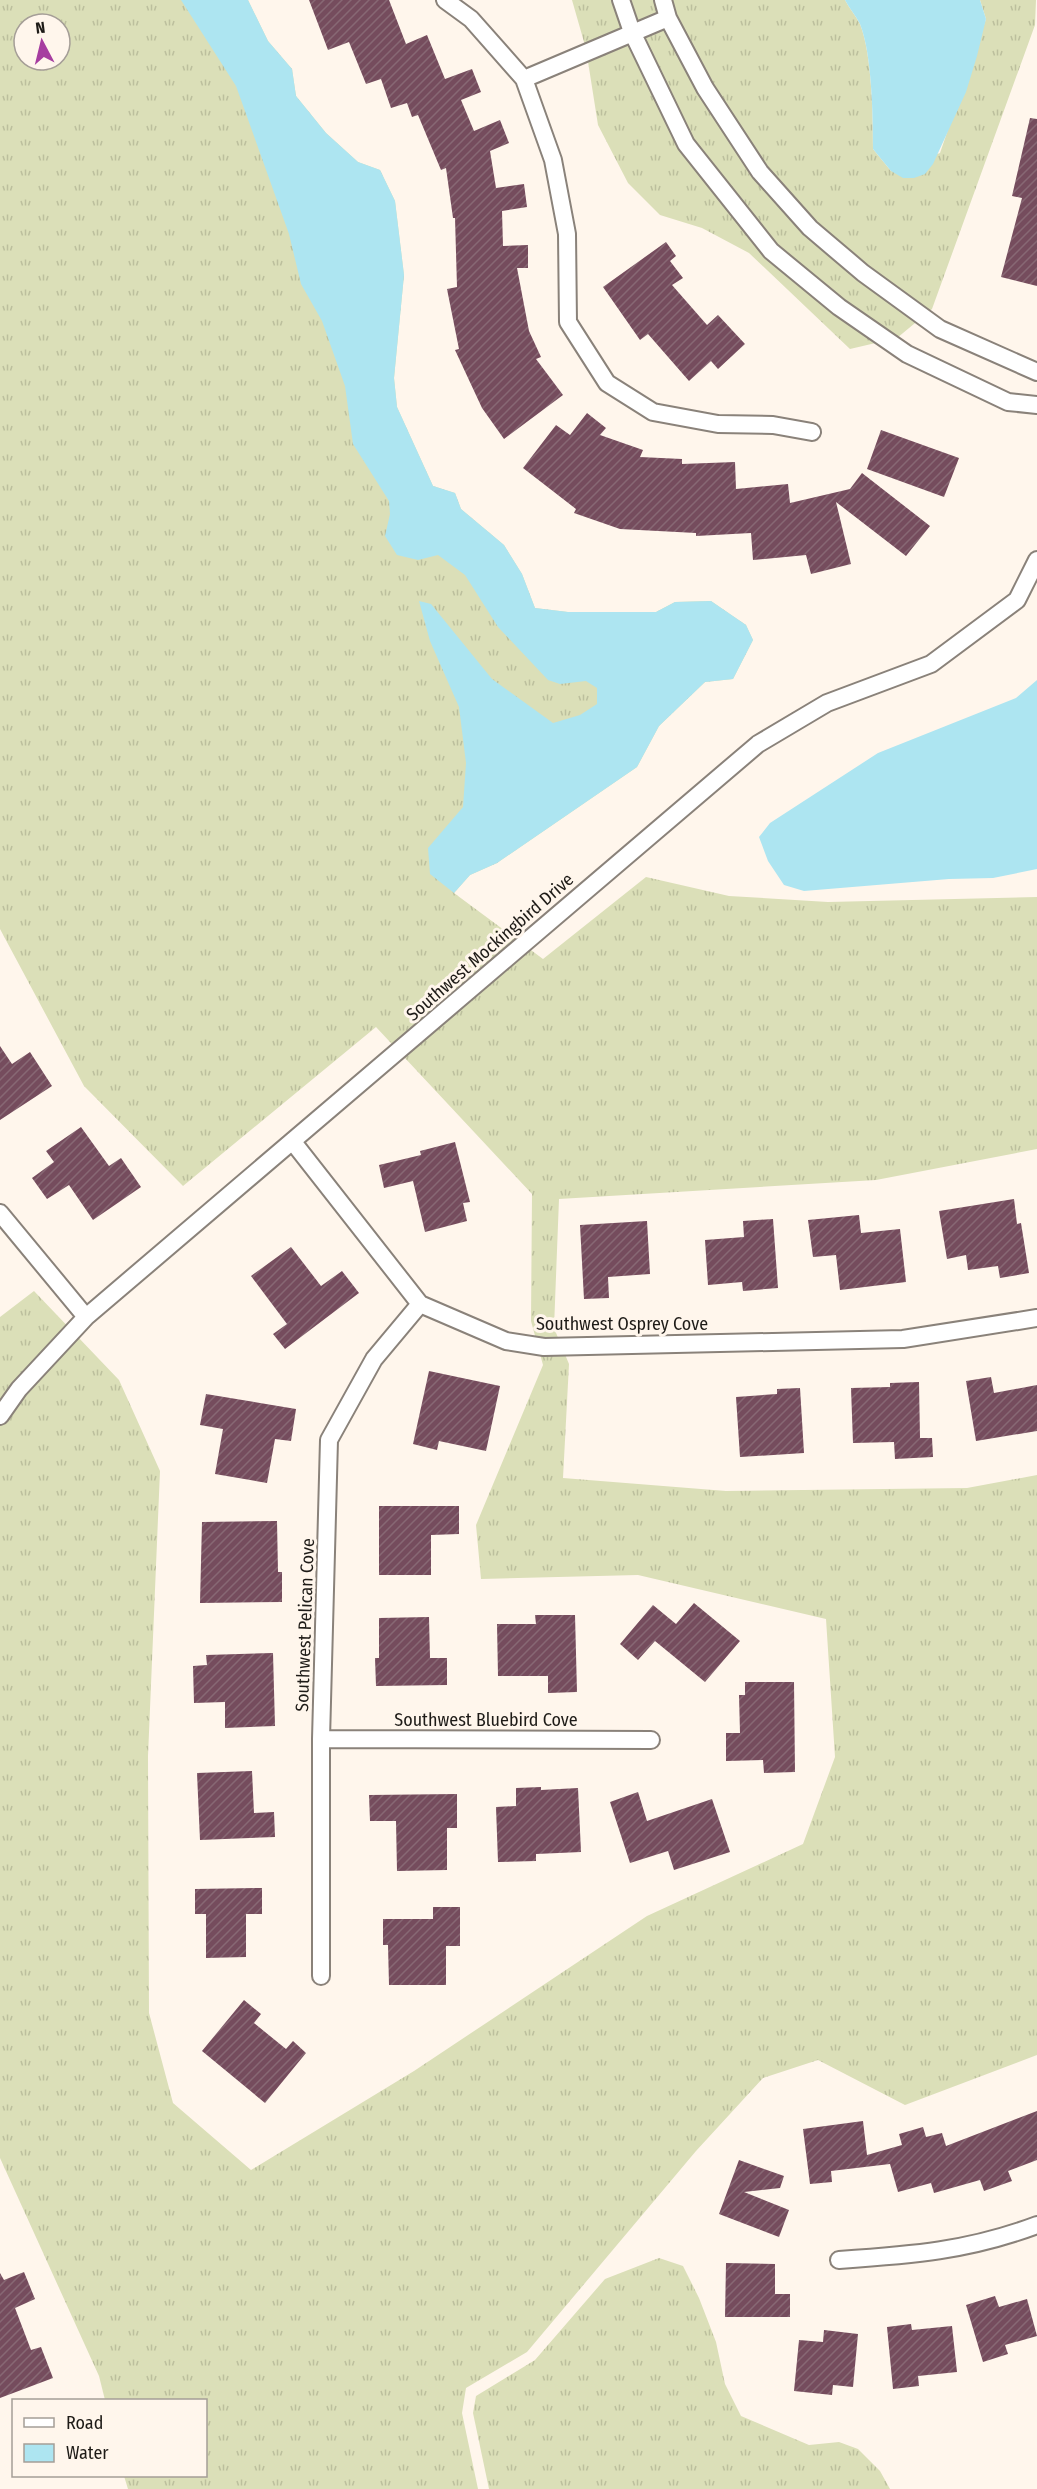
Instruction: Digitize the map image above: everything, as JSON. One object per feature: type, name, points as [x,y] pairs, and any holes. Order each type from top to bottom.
[{"type":"street","points":[[445,0],[471,19],[524,79],[553,160],[567,234],[568,322],[607,383],[653,412],[717,424],[773,424],[812,432]]},
{"type":"street","points":[[621,0],[632,32],[686,144],[771,251],[839,307],[907,354],[1008,402],[1037,405]]},
{"type":"street","points":[[663,0],[668,18],[705,88],[760,172],[810,228],[862,273],[940,329],[1037,372]]},
{"type":"street","points":[[524,79],[668,18]]},
{"type":"street","name":"Southwest Mockingbird Drive","points":[[0,1416],[19,1389],[86,1317],[758,744],[827,703],[931,664],[1017,600],[1037,560]]},
{"type":"street","name":"Southwest Osprey Cove","points":[[293,1142],[420,1304],[506,1341],[544,1347],[903,1339],[1037,1318]]},
{"type":"street","points":[[0,1213],[86,1317]]},
{"type":"street","name":"Southwest Pelican Cove","points":[[321,1976],[321,1739],[329,1440],[374,1359],[420,1304]]},
{"type":"street","name":"Southwest Bluebird Cove","points":[[321,1739],[651,1740]]},
{"type":"street","points":[[839,2260],[937,2252],[975,2245],[1037,2225]]},
{"type":"green space","points":[[0,0],[248,0],[268,41],[292,69],[296,96],[326,133],[358,162],[380,170],[395,201],[404,275],[394,378],[397,407],[433,486],[455,493],[461,509],[504,545],[522,574],[535,608],[568,612],[656,612],[675,602],[711,601],[746,625],[753,640],[733,679],[705,682],[659,726],[637,767],[497,863],[470,875],[454,893],[543,959],[646,877],[729,896],[828,902],[1037,897],[1037,1149],[876,1180],[559,1199],[554,1328],[569,1364],[563,1478],[726,1491],[967,1488],[1037,1475],[1037,2055],[905,2105],[818,2060],[763,2078],[696,2151],[527,2352],[466,2388],[462,2413],[478,2489],[128,2489],[124,2477],[207,2477],[207,2399],[105,2399],[99,2376],[0,2158],[0,1317],[34,1291],[119,1380],[160,1471],[148,1756],[149,2013],[173,2103],[251,2170],[414,2071],[647,1916],[803,1844],[835,1757],[826,1619],[638,1575],[481,1579],[476,1525],[543,1365],[531,1321],[532,1194],[376,1027],[183,1186],[84,1086],[0,929]]},
{"type":"green space","points":[[572,0],[845,0],[860,24],[867,52],[871,85],[873,149],[891,171],[940,153],[986,19],[980,0],[1036,0],[1035,25],[932,309],[897,338],[850,349],[749,253],[702,228],[660,215],[628,183],[598,125],[586,49]]},
{"type":"green space","points":[[659,2258],[683,2266],[699,2298],[716,2342],[725,2384],[741,2416],[809,2445],[839,2442],[858,2449],[880,2471],[890,2489],[489,2489],[473,2413],[476,2396],[535,2360],[605,2279]]},
{"type":"water","points":[[181,0],[248,0],[268,41],[292,69],[296,96],[326,133],[358,162],[380,170],[395,201],[404,275],[394,378],[397,407],[433,486],[455,493],[461,509],[504,545],[522,574],[535,608],[568,612],[656,612],[675,602],[711,601],[746,625],[753,640],[733,679],[705,682],[659,726],[637,767],[497,863],[470,875],[454,893],[430,874],[428,848],[463,807],[466,763],[459,707],[430,641],[419,601],[431,604],[492,679],[553,723],[580,715],[597,704],[597,688],[586,681],[560,684],[548,680],[498,627],[465,575],[438,555],[418,560],[397,555],[385,536],[390,514],[389,501],[353,444],[345,386],[322,321],[301,284],[289,234],[236,86]]},
{"type":"water","points":[[845,0],[980,0],[986,19],[966,92],[933,164],[925,174],[914,178],[903,178],[891,171],[873,149],[871,85],[867,52],[860,24]]},
{"type":"water","points":[[1037,680],[1037,869],[993,878],[949,879],[804,891],[784,885],[768,861],[759,837],[770,823],[878,753],[1016,698]]},
{"type":"building","points":[[309,0],[389,0],[406,44],[427,35],[445,79],[472,69],[481,92],[461,100],[474,131],[500,120],[509,143],[490,151],[496,188],[524,184],[527,207],[502,211],[503,246],[528,245],[528,268],[517,268],[529,331],[541,357],[536,359],[563,395],[504,439],[482,408],[455,350],[459,349],[447,289],[457,287],[455,218],[453,218],[446,168],[441,170],[418,115],[412,117],[407,103],[391,108],[381,79],[366,84],[349,42],[328,50]]},
{"type":"building","points":[[1030,118],[1037,119],[1037,286],[1001,277],[1022,198],[1012,196]]},
{"type":"building","points":[[666,242],[676,256],[670,261],[683,278],[672,285],[707,325],[718,315],[745,344],[718,369],[711,361],[689,381],[648,334],[640,340],[603,287]]},
{"type":"building","points":[[587,413],[606,428],[600,435],[643,450],[640,457],[682,459],[682,464],[735,462],[736,489],[788,484],[790,503],[850,489],[862,473],[930,526],[906,556],[836,502],[851,564],[811,574],[806,555],[753,560],[751,533],[696,536],[696,533],[620,529],[574,513],[576,509],[523,468],[556,425],[570,435]]},
{"type":"building","points":[[881,430],[959,458],[944,497],[867,469]]},
{"type":"building","points":[[0,1046],[12,1064],[30,1052],[52,1086],[0,1120]]},
{"type":"building","points":[[81,1127],[109,1166],[121,1158],[141,1187],[93,1220],[69,1185],[47,1199],[32,1178],[54,1162],[46,1151]]},
{"type":"building","points":[[455,1142],[470,1202],[463,1203],[467,1221],[425,1232],[413,1181],[384,1188],[379,1165],[421,1155],[420,1151]]},
{"type":"building","points":[[1014,1199],[1017,1224],[1021,1223],[1029,1273],[1000,1278],[998,1266],[968,1270],[966,1255],[947,1259],[939,1211]]},
{"type":"building","points":[[859,1215],[861,1233],[900,1229],[906,1282],[840,1290],[836,1255],[813,1257],[808,1220]]},
{"type":"building","points":[[773,1219],[778,1288],[743,1291],[742,1282],[708,1285],[705,1240],[744,1237],[743,1221]]},
{"type":"building","points":[[647,1221],[650,1274],[608,1277],[609,1298],[584,1299],[580,1225]]},
{"type":"building","points":[[291,1247],[321,1286],[342,1271],[359,1293],[285,1349],[273,1334],[287,1324],[251,1276]]},
{"type":"building","points":[[429,1371],[500,1386],[486,1451],[439,1441],[437,1450],[413,1444]]},
{"type":"building","points":[[991,1377],[994,1393],[1037,1385],[1037,1431],[976,1441],[966,1381]]},
{"type":"building","points":[[919,1382],[920,1438],[932,1438],[933,1457],[895,1459],[894,1442],[853,1443],[851,1388],[890,1387],[890,1383]]},
{"type":"building","points":[[800,1388],[804,1453],[740,1457],[736,1397],[777,1394],[777,1389]]},
{"type":"building","points":[[206,1394],[296,1409],[291,1441],[275,1439],[267,1483],[215,1474],[223,1429],[200,1425]]},
{"type":"building","points":[[379,1506],[459,1506],[459,1534],[431,1535],[431,1575],[379,1575]]},
{"type":"building","points":[[277,1521],[278,1572],[282,1572],[282,1602],[200,1603],[202,1522]]},
{"type":"building","points":[[694,1603],[740,1641],[705,1682],[655,1641],[638,1660],[620,1644],[653,1605],[676,1624]]},
{"type":"building","points":[[535,1615],[575,1615],[577,1692],[548,1693],[548,1676],[498,1676],[497,1624],[536,1624]]},
{"type":"building","points":[[429,1617],[430,1658],[447,1658],[447,1685],[376,1686],[375,1658],[379,1658],[379,1618]]},
{"type":"building","points":[[273,1653],[275,1726],[225,1728],[225,1702],[194,1703],[193,1666],[207,1665],[206,1655]]},
{"type":"building","points":[[745,1682],[794,1682],[795,1772],[764,1773],[763,1760],[726,1761],[726,1733],[740,1733],[739,1695],[745,1695]]},
{"type":"building","points":[[252,1771],[254,1813],[274,1812],[275,1837],[200,1840],[197,1773]]},
{"type":"building","points":[[541,1787],[541,1790],[578,1788],[581,1852],[536,1854],[536,1861],[498,1862],[496,1807],[516,1806],[516,1788]]},
{"type":"building","points":[[638,1792],[647,1821],[712,1799],[730,1852],[674,1870],[668,1851],[630,1863],[610,1802]]},
{"type":"building","points":[[457,1794],[457,1828],[447,1828],[447,1870],[397,1871],[396,1821],[370,1821],[369,1795]]},
{"type":"building","points":[[262,1888],[262,1914],[246,1914],[246,1957],[206,1958],[206,1914],[195,1914],[195,1889]]},
{"type":"building","points":[[433,1907],[460,1907],[460,1946],[446,1946],[446,1985],[389,1985],[388,1945],[383,1945],[383,1919],[433,1919]]},
{"type":"building","points":[[244,2000],[261,2014],[254,2023],[286,2049],[293,2041],[306,2053],[265,2103],[202,2051]]},
{"type":"building","points":[[1037,2111],[1037,2160],[1008,2171],[1012,2181],[984,2191],[980,2180],[934,2193],[931,2183],[898,2192],[890,2164],[831,2171],[832,2182],[810,2184],[803,2129],[863,2121],[867,2155],[902,2145],[899,2134],[923,2127],[926,2137],[942,2133],[946,2146]]},
{"type":"building","points":[[739,2160],[784,2176],[780,2188],[744,2192],[789,2210],[779,2237],[719,2214]]},
{"type":"building","points":[[726,2263],[775,2264],[775,2294],[790,2294],[790,2317],[725,2317]]},
{"type":"building","points":[[24,2272],[35,2299],[15,2308],[31,2350],[41,2347],[53,2378],[0,2398],[0,2273],[4,2280]]},
{"type":"building","points":[[995,2296],[999,2307],[1027,2299],[1037,2336],[1005,2345],[1008,2354],[983,2362],[966,2305]]},
{"type":"building","points":[[911,2324],[912,2330],[952,2326],[957,2372],[918,2376],[919,2386],[893,2389],[887,2327]]},
{"type":"building","points":[[824,2330],[858,2334],[853,2387],[833,2385],[832,2395],[794,2391],[799,2340],[823,2342]]}]
